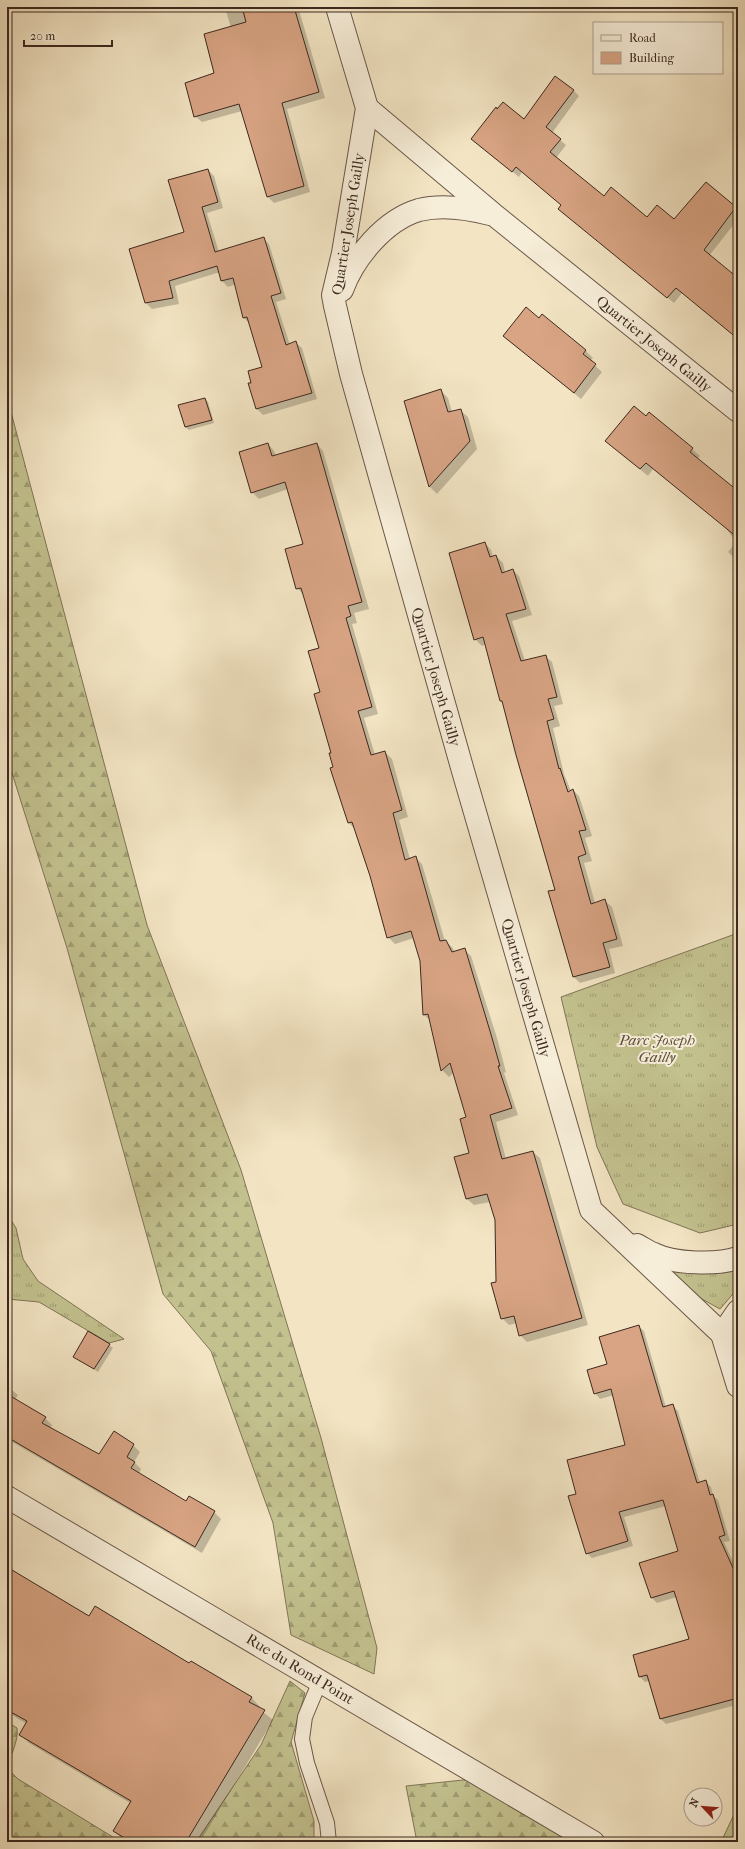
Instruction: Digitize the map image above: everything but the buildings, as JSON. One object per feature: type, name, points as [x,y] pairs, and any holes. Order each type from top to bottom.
[{"type":"street","name":"Quartier Joseph Gailly","points":[[337,7],[367,108],[343,253],[333,295],[353,382],[463,771],[591,1210],[722,1334],[738,1386]]},
{"type":"street","name":"Quartier Joseph Gailly","points":[[367,108],[493,214],[738,411]]},
{"type":"street","points":[[335,306],[344,285],[375,237],[397,222],[419,210],[440,207],[466,208],[493,214]]},
{"type":"street","name":"Quartier Joseph Gailly","points":[[614,1231],[655,1255],[683,1261],[730,1261],[738,1258]]},
{"type":"street","points":[[722,1334],[738,1311]]},
{"type":"street","name":"Rue du Rond Point","points":[[7,1497],[593,1842]]},
{"type":"lane","points":[[320,1681],[305,1717],[302,1739],[307,1764],[327,1823],[329,1842]]},
{"type":"green space","points":[[7,397],[147,925],[241,1170],[321,1438],[377,1648],[374,1674],[291,1635],[273,1523],[211,1351],[163,1294],[67,948],[7,757]]},
{"type":"green space","name":"Parc Joseph Gailly","points":[[738,933],[738,1224],[700,1233],[623,1204],[597,1147],[561,997]]},
{"type":"green space","points":[[7,1214],[16,1228],[23,1259],[38,1281],[124,1339],[109,1343],[39,1302],[7,1299]]},
{"type":"green space","points":[[662,1266],[738,1269],[738,1288],[720,1309],[673,1283]]},
{"type":"green space","points":[[290,1681],[305,1693],[291,1742],[314,1821],[314,1842],[196,1842],[261,1745]]},
{"type":"green space","points":[[7,1722],[17,1728],[17,1739],[8,1769],[18,1779],[121,1842],[7,1842]]},
{"type":"green space","points":[[463,1780],[477,1782],[574,1842],[417,1842],[406,1786]]},
{"type":"green space","points":[[738,1806],[738,1842],[721,1842]]}]
